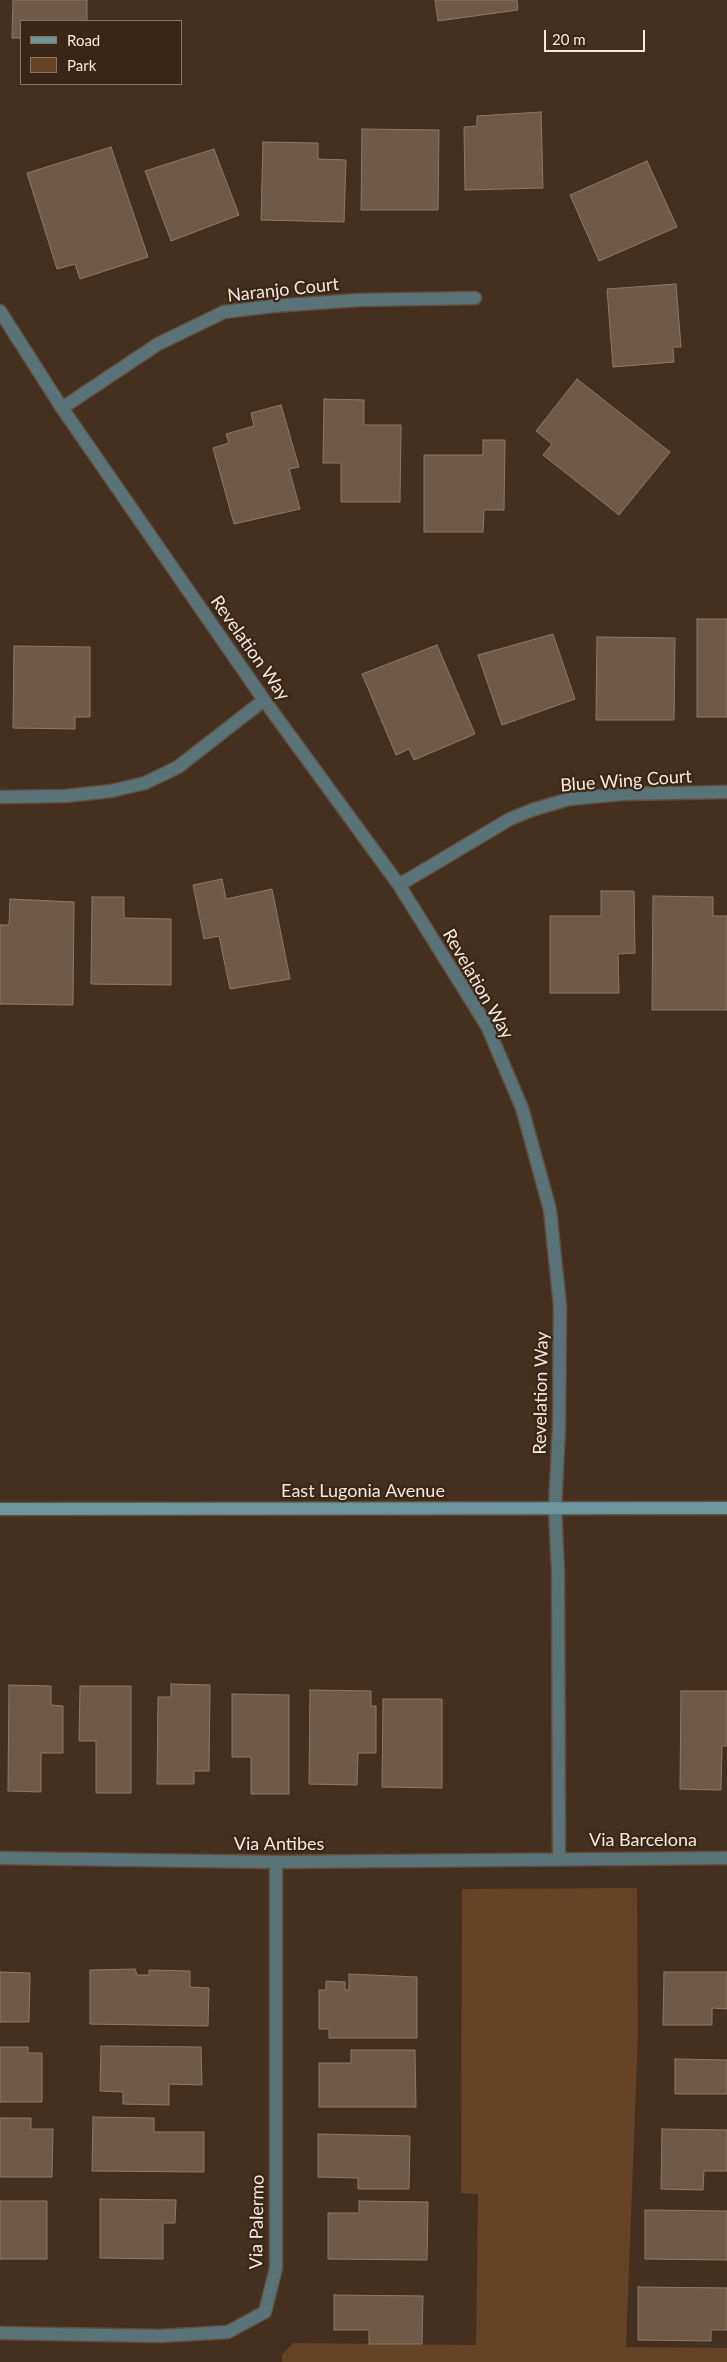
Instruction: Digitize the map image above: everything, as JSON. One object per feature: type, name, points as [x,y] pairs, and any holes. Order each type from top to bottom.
[{"type":"main road","name":"East Lugonia Avenue","points":[[0,1510],[727,1508]]},
{"type":"street","name":"Naranjo Court","points":[[62,408],[158,344],[224,312],[273,306],[359,300],[475,298]]},
{"type":"street","name":"Revelation Way","points":[[0,311],[62,408],[264,700],[399,885],[487,1026],[522,1108],[550,1210],[560,1306],[559,1426],[555,1508],[558,1572],[559,1858]]},
{"type":"street","points":[[0,797],[65,796],[145,783],[178,767],[264,700]]},
{"type":"street","name":"Blue Wing Court","points":[[399,885],[510,819],[551,804],[569,799],[622,794],[727,792]]},
{"type":"street","name":"Via Antibes","points":[[0,1858],[276,1862],[559,1858]]},
{"type":"street","name":"Via Barcelona","points":[[559,1858],[727,1858]]},
{"type":"street","name":"Via Palermo","points":[[0,2334],[160,2336],[228,2332],[265,2312],[276,2268],[276,1862]]},
{"type":"green space","points":[[637,1888],[638,2034],[626,2347],[727,2348],[727,2362],[282,2362],[282,2355],[293,2343],[476,2345],[478,2194],[461,2193],[462,1889]]},
{"type":"building","points":[[13,0],[87,0],[87,20],[20,20],[20,38],[12,38]]},
{"type":"building","points":[[435,0],[517,0],[518,10],[438,21]]},
{"type":"building","points":[[541,112],[543,188],[465,190],[464,127],[477,126],[477,116]]},
{"type":"building","points":[[362,129],[439,130],[438,210],[361,210]]},
{"type":"building","points":[[263,142],[318,143],[318,159],[346,160],[344,222],[261,220]]},
{"type":"building","points":[[111,147],[148,257],[80,279],[75,264],[57,269],[27,173]]},
{"type":"building","points":[[214,149],[239,215],[171,241],[145,171]]},
{"type":"building","points":[[647,161],[677,227],[599,261],[570,195]]},
{"type":"building","points":[[676,284],[681,347],[673,347],[674,362],[613,367],[607,289]]},
{"type":"building","points":[[577,379],[670,452],[619,515],[543,455],[552,444],[536,431]]},
{"type":"building","points":[[324,399],[364,400],[364,425],[401,425],[400,502],[341,502],[341,463],[323,463]]},
{"type":"building","points":[[281,405],[299,467],[289,469],[300,509],[234,524],[213,448],[229,443],[226,434],[254,426],[251,413]]},
{"type":"building","points":[[483,440],[505,440],[504,510],[484,510],[483,532],[424,532],[424,455],[483,455]]},
{"type":"building","points":[[697,619],[727,619],[727,717],[697,717]]},
{"type":"building","points":[[553,634],[575,699],[502,725],[478,655]]},
{"type":"building","points":[[597,637],[675,638],[674,720],[596,720]]},
{"type":"building","points":[[437,645],[475,734],[414,760],[409,749],[396,755],[362,674]]},
{"type":"building","points":[[14,646],[90,647],[90,717],[75,717],[75,729],[13,728]]},
{"type":"building","points":[[222,879],[226,899],[272,889],[290,979],[230,989],[219,936],[204,939],[193,885]]},
{"type":"building","points":[[601,891],[634,891],[635,953],[618,954],[619,993],[550,993],[550,916],[601,916]]},
{"type":"building","points":[[653,896],[713,897],[713,916],[727,916],[727,1010],[652,1010]]},
{"type":"building","points":[[92,897],[124,897],[124,918],[171,919],[171,985],[91,984]]},
{"type":"building","points":[[10,899],[74,902],[73,1005],[0,1004],[0,925],[9,925]]},
{"type":"building","points":[[171,1684],[210,1685],[209,1771],[194,1771],[194,1784],[157,1784],[158,1697],[171,1697]]},
{"type":"building","points":[[9,1685],[51,1686],[51,1705],[63,1706],[63,1753],[41,1753],[41,1792],[8,1791]]},
{"type":"building","points":[[80,1686],[131,1686],[131,1793],[96,1793],[96,1741],[79,1741]]},
{"type":"building","points":[[310,1690],[371,1691],[371,1706],[376,1706],[376,1753],[358,1753],[357,1785],[309,1784]]},
{"type":"building","points":[[681,1691],[727,1691],[727,1746],[722,1746],[721,1790],[680,1789]]},
{"type":"building","points":[[232,1694],[289,1695],[289,1794],[251,1794],[251,1757],[232,1757]]},
{"type":"building","points":[[383,1699],[442,1699],[442,1788],[382,1787]]},
{"type":"building","points":[[135,1969],[137,1975],[149,1975],[149,1970],[190,1971],[190,1987],[209,1988],[208,2026],[90,2024],[90,1970]]},
{"type":"building","points":[[0,1972],[30,1973],[29,2022],[0,2022]]},
{"type":"building","points":[[664,1972],[727,1972],[727,2009],[712,2008],[712,2025],[663,2025]]},
{"type":"building","points":[[349,1974],[417,1977],[417,2038],[329,2038],[329,2029],[319,2029],[319,1990],[326,1990],[326,1981],[345,1982],[345,1990],[349,1990]]},
{"type":"building","points":[[101,2046],[201,2047],[202,2085],[169,2084],[169,2105],[123,2104],[123,2092],[100,2091]]},
{"type":"building","points":[[0,2047],[28,2047],[28,2053],[42,2053],[42,2102],[0,2102]]},
{"type":"building","points":[[351,2050],[415,2050],[416,2107],[319,2107],[319,2063],[351,2063]]},
{"type":"building","points":[[675,2059],[727,2060],[727,2094],[675,2094]]},
{"type":"building","points":[[93,2117],[154,2118],[154,2132],[204,2132],[204,2172],[92,2171]]},
{"type":"building","points":[[0,2118],[31,2118],[31,2129],[53,2129],[52,2177],[0,2177]]},
{"type":"building","points":[[662,2129],[727,2130],[727,2171],[704,2171],[703,2190],[661,2189]]},
{"type":"building","points":[[318,2134],[410,2136],[409,2189],[358,2189],[358,2178],[318,2177]]},
{"type":"building","points":[[100,2199],[176,2200],[175,2223],[163,2223],[163,2259],[100,2258]]},
{"type":"building","points":[[0,2201],[47,2201],[47,2259],[0,2259]]},
{"type":"building","points":[[359,2201],[428,2202],[427,2260],[328,2259],[328,2213],[359,2213]]},
{"type":"building","points":[[645,2210],[727,2211],[727,2260],[645,2259]]},
{"type":"building","points":[[638,2287],[727,2288],[727,2330],[711,2330],[711,2341],[638,2340]]},
{"type":"building","points":[[334,2295],[423,2296],[422,2344],[369,2344],[369,2330],[334,2330]]}]
